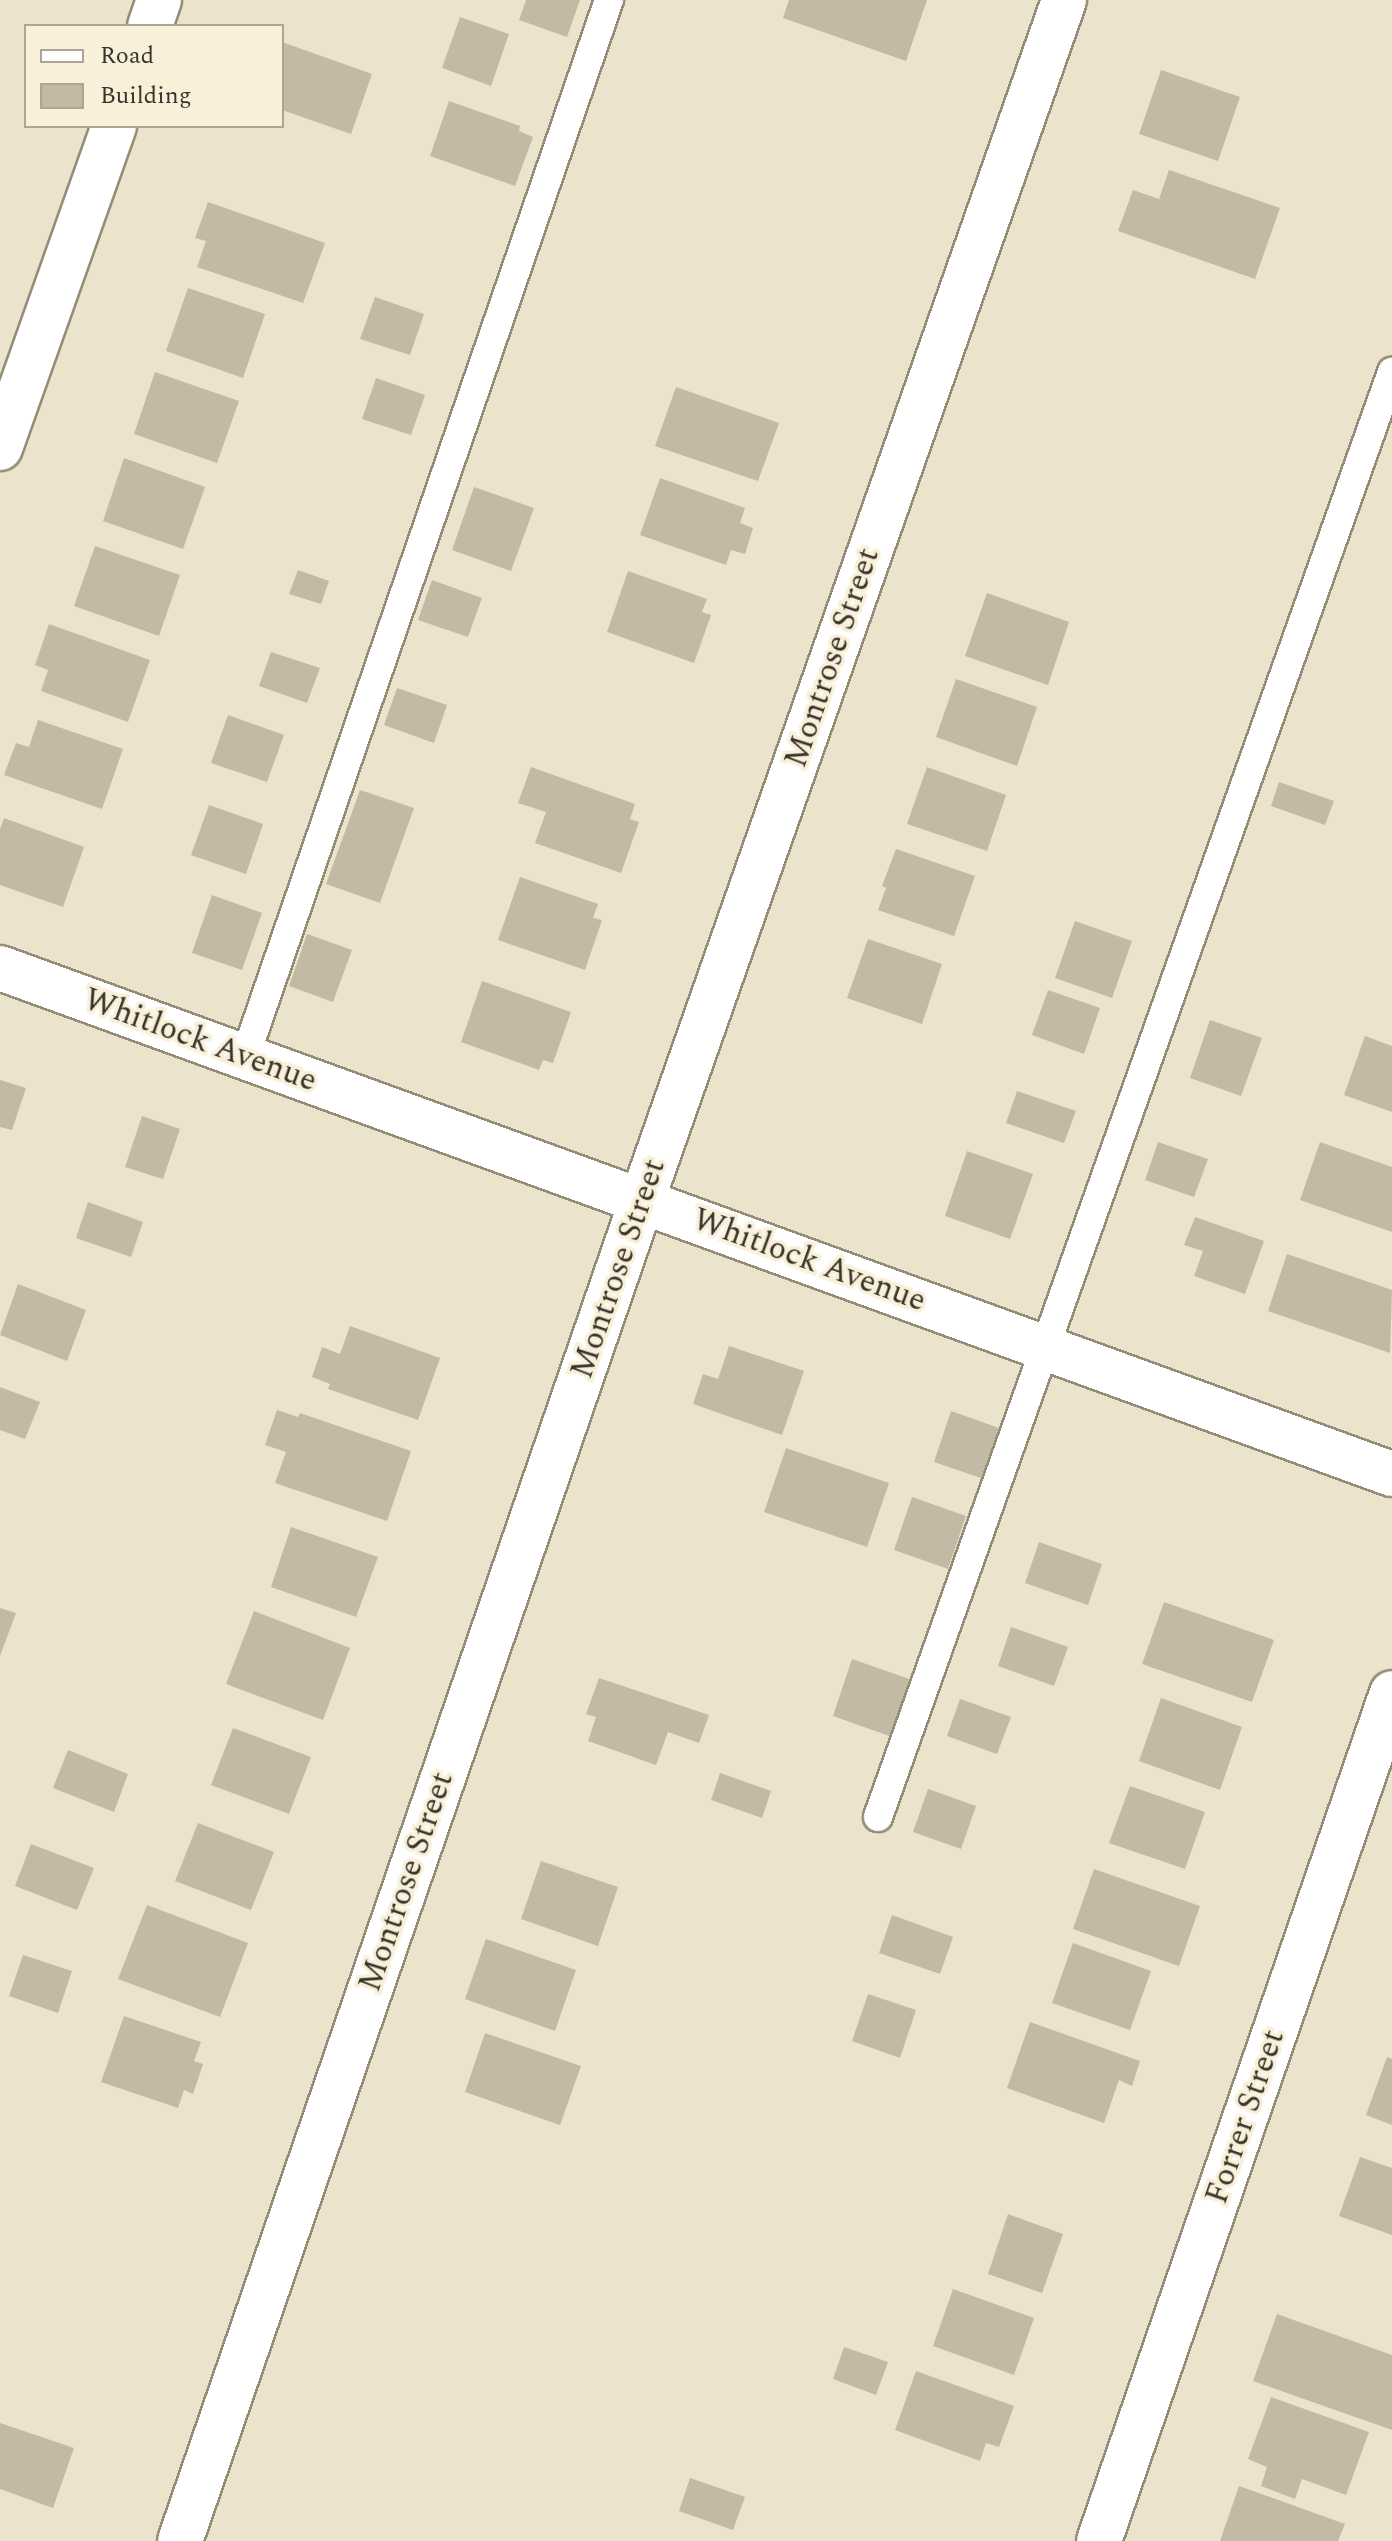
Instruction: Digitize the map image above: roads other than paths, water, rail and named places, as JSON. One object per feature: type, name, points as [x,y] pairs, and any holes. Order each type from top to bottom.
[{"type":"street","points":[[151,24],[159,0]]},
{"type":"street","name":"Montrose Street","points":[[180,2541],[642,1200],[1064,0]]},
{"type":"street","points":[[0,448],[113,128]]},
{"type":"street","name":"Whitlock Avenue","points":[[0,968],[1392,1474]]},
{"type":"street","name":"Forrer Street","points":[[1099,2541],[1392,1693]]},
{"type":"lane","points":[[245,1057],[609,0]]},
{"type":"lane","points":[[878,1817],[1392,372]]}]
